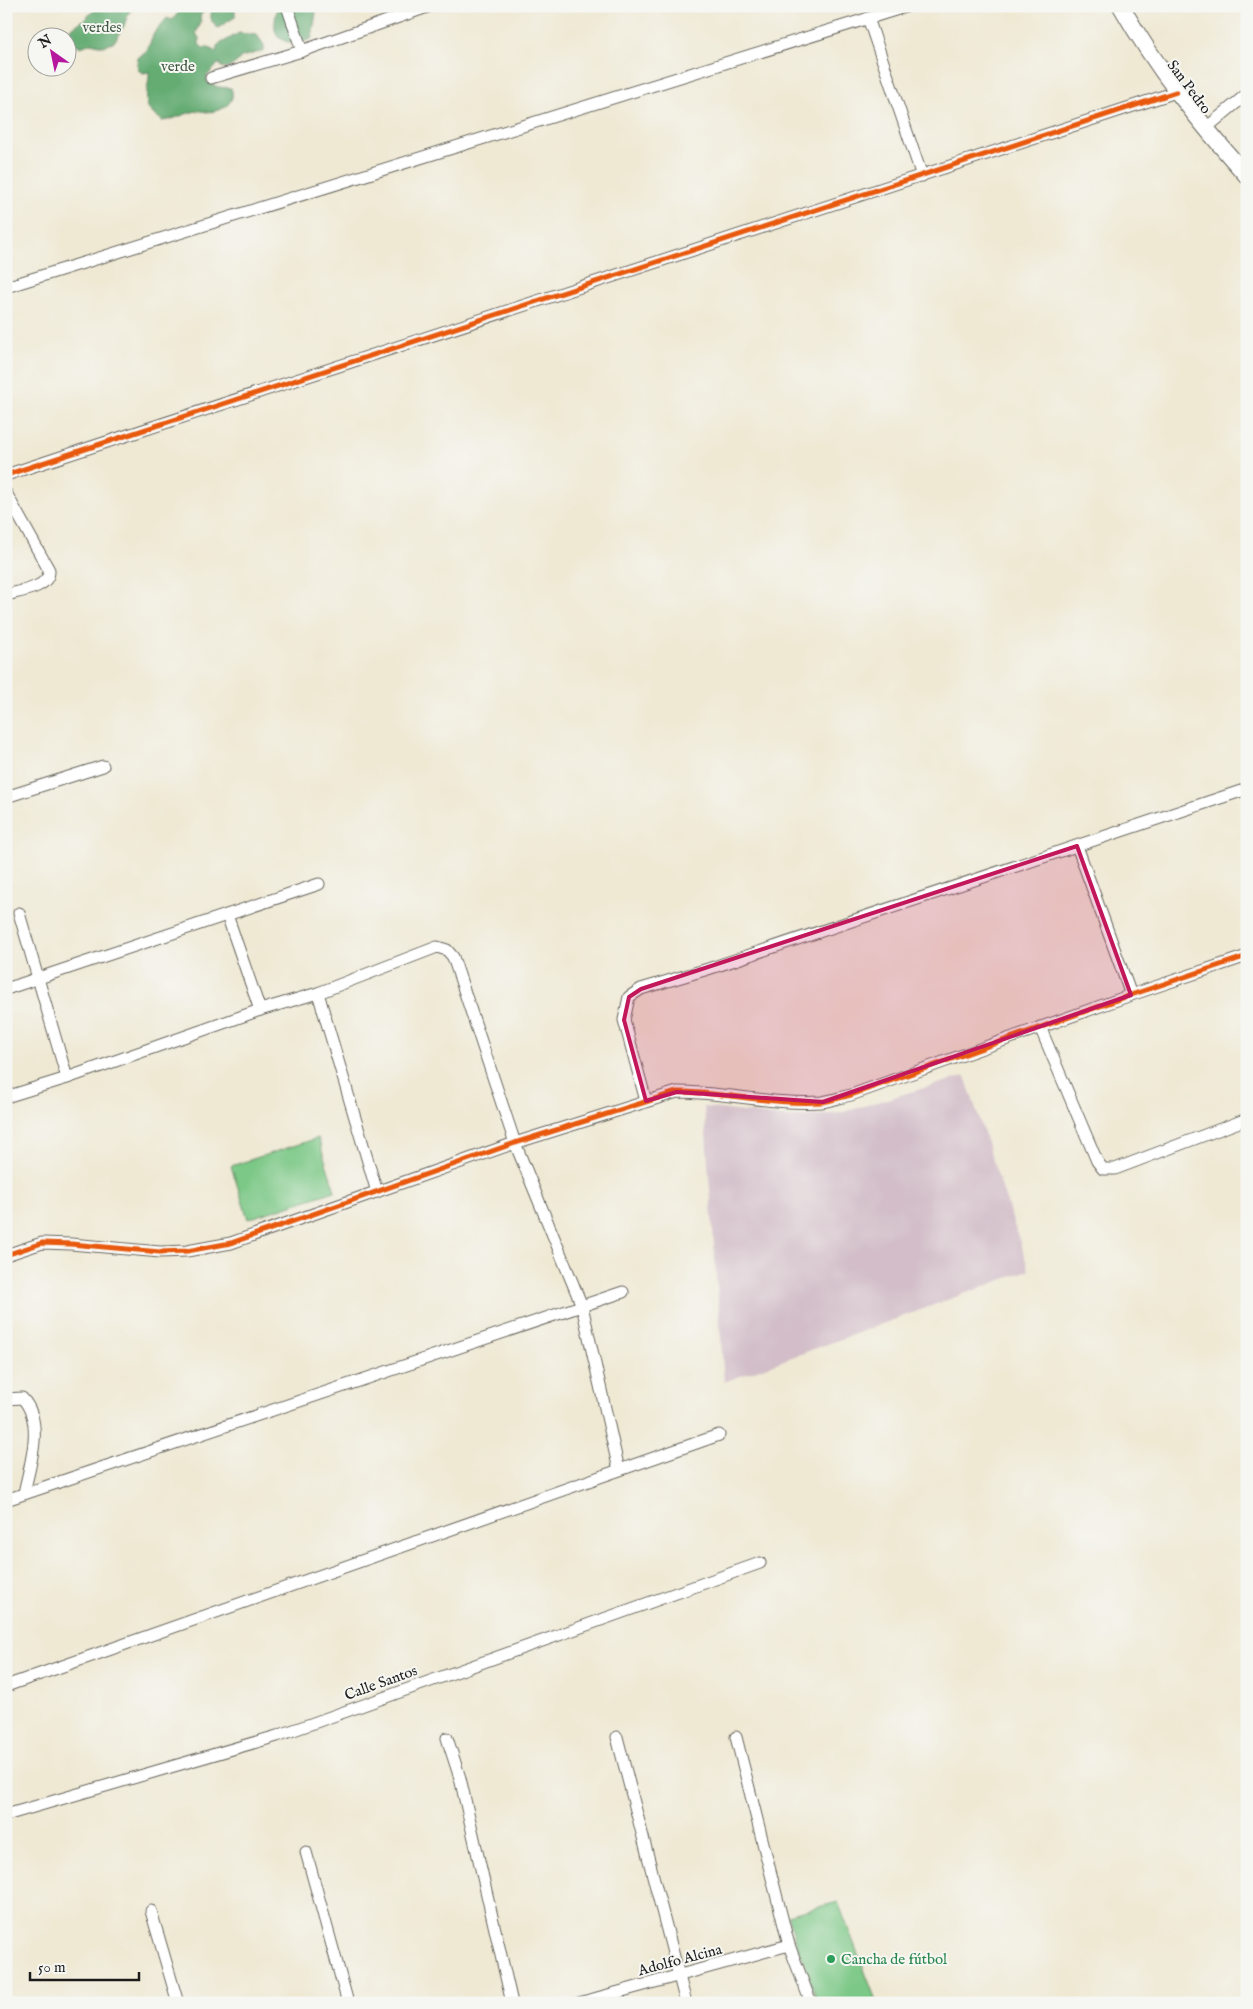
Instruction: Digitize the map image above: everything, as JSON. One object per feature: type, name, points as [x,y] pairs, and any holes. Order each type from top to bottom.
[{"type":"main road","name":"San Pedro","points":[[1121,6],[1158,67],[1176,92],[1205,129],[1247,176]]},
{"type":"street","points":[[287,6],[302,51]]},
{"type":"street","points":[[211,78],[302,51],[430,6]]},
{"type":"street","points":[[6,287],[908,6]]},
{"type":"street","points":[[868,18],[922,176]]},
{"type":"street","points":[[6,475],[1176,92]]},
{"type":"street","points":[[1205,129],[1247,94]]},
{"type":"street","points":[[6,493],[49,570],[50,576],[44,583],[6,596]]},
{"type":"street","points":[[6,797],[103,766]]},
{"type":"street","points":[[646,1101],[624,1020],[629,997],[641,989],[708,969],[1247,789]]},
{"type":"street","points":[[1078,846],[1131,995]]},
{"type":"street","points":[[6,989],[319,884]]},
{"type":"street","points":[[19,913],[67,1078]]},
{"type":"street","points":[[227,914],[260,1010]]},
{"type":"street","points":[[6,1097],[67,1078],[260,1010],[318,993],[437,947],[447,950],[454,956],[516,1144],[582,1306],[619,1470]]},
{"type":"street","points":[[6,1255],[42,1243],[160,1252],[187,1251],[231,1243],[516,1144],[677,1092],[702,1092],[792,1102],[823,1102],[851,1095],[1131,995],[1247,956]]},
{"type":"street","points":[[318,993],[377,1192]]},
{"type":"street","points":[[1040,1027],[1097,1161],[1103,1169],[1115,1169],[1247,1118]]},
{"type":"street","points":[[6,1500],[623,1292]]},
{"type":"street","points":[[6,1399],[22,1398],[29,1405],[33,1415],[35,1428],[24,1494]]},
{"type":"street","points":[[6,1686],[719,1435]]},
{"type":"street","name":"Calle Santos","points":[[6,1815],[277,1736],[760,1563]]},
{"type":"street","points":[[617,1737],[686,2003]]},
{"type":"street","points":[[736,1737],[789,1945],[811,2003]]},
{"type":"street","points":[[447,1738],[460,1778],[512,2003]]},
{"type":"street","points":[[306,1852],[348,2003]]},
{"type":"street","points":[[150,1911],[178,2003]]},
{"type":"street","name":"Adolfo Alcina","points":[[579,2003],[789,1945]]},
{"type":"highlighted area","points":[[1077,846],[1131,995],[823,1102],[677,1092],[646,1101],[624,1020],[629,997],[641,989]]},
{"type":"shaded area","points":[[965,1076],[1029,1270],[724,1382],[704,1107],[789,1118],[840,1113]]},
{"type":"green space","name":"verdes","points":[[99,6],[134,6],[114,42],[103,46],[91,43],[81,47],[78,45],[78,28],[72,28]]},
{"type":"green space","name":"verde","points":[[195,6],[210,6],[200,16],[201,23],[196,33],[199,38],[199,44],[203,48],[209,48],[216,52],[218,45],[239,33],[257,35],[264,45],[264,51],[241,57],[228,68],[221,67],[219,63],[207,76],[207,82],[218,87],[231,88],[232,98],[223,108],[208,112],[197,111],[162,121],[152,113],[147,104],[149,72],[143,73],[138,70],[138,58],[147,50],[154,33],[167,18],[172,20],[180,11]]},
{"type":"green space","name":"verde","points":[[214,6],[235,6],[235,17],[218,28],[211,18]]},
{"type":"green space","points":[[278,6],[317,6],[312,38],[297,43],[281,39],[275,30]]},
{"type":"green space","points":[[318,1138],[335,1191],[248,1219],[231,1166]]},
{"type":"green space","name":"Cancha de fútbol","points":[[838,1902],[877,2003],[818,2003],[787,1915]]},
{"type":"cycle path","points":[[6,475],[1176,92]]},
{"type":"cycle path","points":[[6,1255],[42,1243],[160,1252],[187,1251],[231,1243],[515,1143],[677,1092],[785,1102],[821,1102],[832,1100],[851,1095],[1131,995],[1247,956]]},
{"type":"place","name":"Cancha de fútbol","points":[[831,1959]]}]
